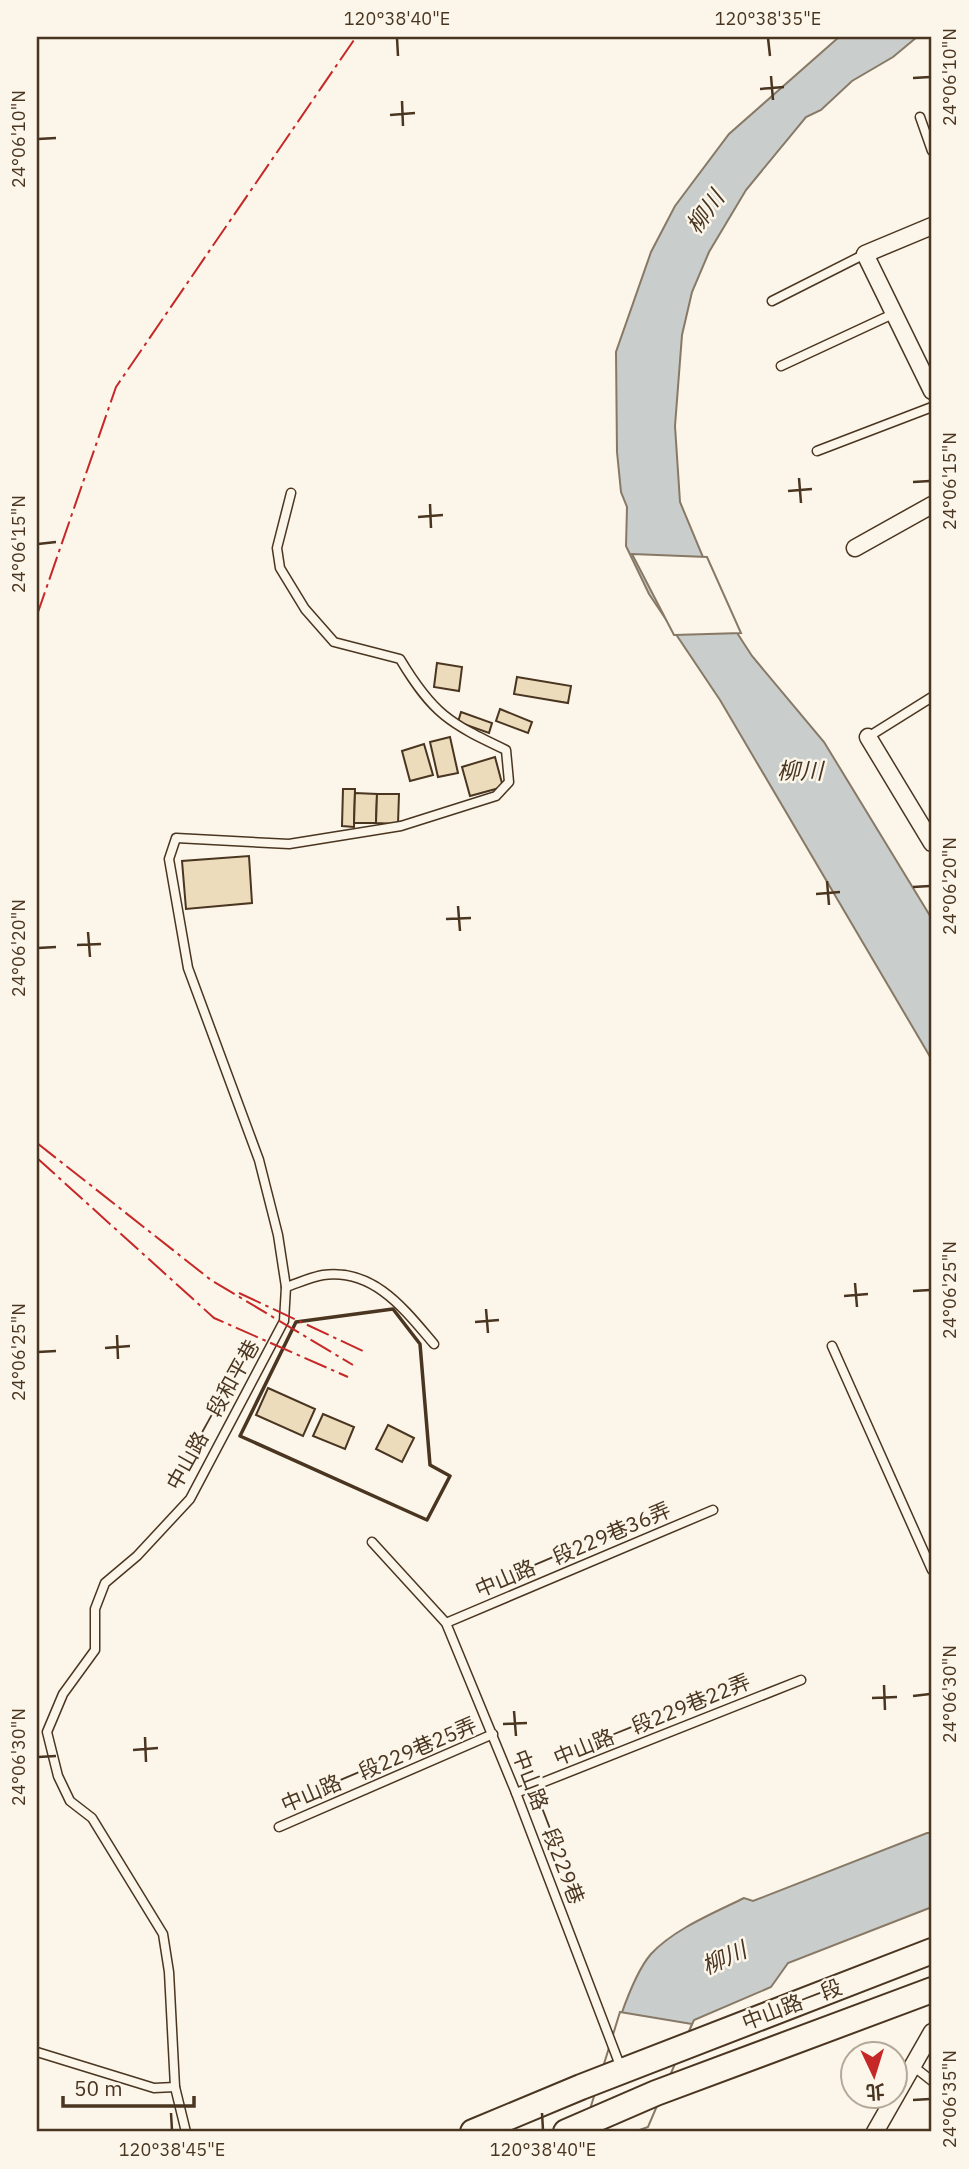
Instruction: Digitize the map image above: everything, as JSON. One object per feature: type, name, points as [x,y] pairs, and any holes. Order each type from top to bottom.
[{"type":"main road","name":"中山路一段","points":[[473,2132],[581,2087],[932,1951]]},
{"type":"main road","name":"中山路一段","points":[[568,2131],[656,2094],[932,1990]]},
{"type":"street","points":[[931,383],[865,254],[932,226]]},
{"type":"street","points":[[855,548],[932,505]]},
{"type":"street","points":[[868,737],[932,843]]},
{"type":"street","points":[[875,2132],[932,2032]]},
{"type":"lane","points":[[920,117],[932,151]]},
{"type":"lane","points":[[772,301],[865,254]]},
{"type":"lane","points":[[781,366],[895,313]]},
{"type":"lane","points":[[817,451],[932,407]]},
{"type":"lane","name":"中山路一段和平巷","points":[[47,1732],[63,1693],[94,1650],[95,1609],[105,1583],[137,1556],[190,1499],[284,1321],[286,1287],[278,1235],[259,1160],[188,968],[169,859],[176,838],[289,844],[401,826],[496,796],[509,782],[506,750],[454,725],[420,693],[400,659],[334,642],[305,609],[280,568],[277,548],[291,493]]},
{"type":"lane","points":[[868,737],[932,697]]},
{"type":"lane","points":[[286,1287],[324,1275],[357,1277],[392,1296],[434,1344]]},
{"type":"lane","points":[[832,1346],[932,1570]]},
{"type":"lane","name":"中山路一段229巷36弄","points":[[446,1622],[713,1510]]},
{"type":"lane","name":"中山路一段229巷","points":[[372,1542],[446,1622],[493,1734],[622,2071]]},
{"type":"lane","name":"中山路一段229巷22弄","points":[[516,1793],[801,1680]]},
{"type":"lane","points":[[37,1731],[47,1732],[58,1776],[70,1801],[92,1818],[163,1934],[169,1972],[175,2087],[186,2132]]},
{"type":"lane","name":"中山路一段229巷25弄","points":[[279,1827],[493,1734]]},
{"type":"lane","points":[[37,2052],[154,2088],[175,2087]]},
{"type":"lane","points":[[913,2066],[932,2081]]},
{"type":"water","name":"柳川","points":[[839,37],[917,37],[893,57],[852,81],[821,110],[806,117],[746,190],[709,252],[692,292],[682,335],[675,426],[680,502],[730,622],[752,656],[824,742],[932,919],[932,1060],[720,700],[649,594],[626,546],[627,507],[621,492],[617,452],[616,352],[651,252],[675,206],[729,134]]},
{"type":"water","name":"柳川","points":[[932,1833],[932,1907],[788,1963],[771,1987],[694,2020],[642,2132],[586,2132],[613,2038],[631,1989],[641,1969],[660,1945],[695,1922],[744,1898],[753,1901]]},
{"type":"pier","points":[[632,554],[707,557],[741,633],[674,635]]},
{"type":"pier","points":[[620,2012],[692,2024],[648,2127],[634,2132],[583,2132]]},
{"type":"building","points":[[437,663],[462,667],[459,691],[434,687]]},
{"type":"building","points":[[517,677],[571,686],[568,703],[514,694]]},
{"type":"building","points":[[500,709],[532,722],[528,733],[496,721]]},
{"type":"building","points":[[461,712],[492,723],[489,733],[458,722]]},
{"type":"building","points":[[450,737],[458,773],[438,777],[430,742]]},
{"type":"building","points":[[424,744],[433,775],[410,781],[402,751]]},
{"type":"building","points":[[495,757],[503,787],[470,796],[462,767]]},
{"type":"building","points":[[343,789],[355,789],[354,827],[342,826]]},
{"type":"building","points":[[355,793],[377,794],[376,823],[354,823]]},
{"type":"building","points":[[377,794],[399,794],[398,824],[376,823]]},
{"type":"building","points":[[249,856],[252,903],[186,909],[182,861]]},
{"type":"building","points":[[268,1388],[315,1409],[303,1436],[256,1415]]},
{"type":"building","points":[[323,1414],[354,1427],[345,1449],[313,1436]]},
{"type":"building","points":[[388,1425],[414,1438],[402,1462],[376,1449]]},
{"type":"wall","points":[[393,1309],[420,1344],[430,1465],[450,1476],[427,1520],[240,1436],[296,1322],[393,1309]]},
{"type":"power","points":[[37,615],[116,387],[356,37]]},
{"type":"power","points":[[37,1143],[211,1280],[353,1365]]},
{"type":"power","points":[[37,1158],[214,1318],[348,1377]]},
{"type":"power","points":[[239,1293],[363,1351]]}]
